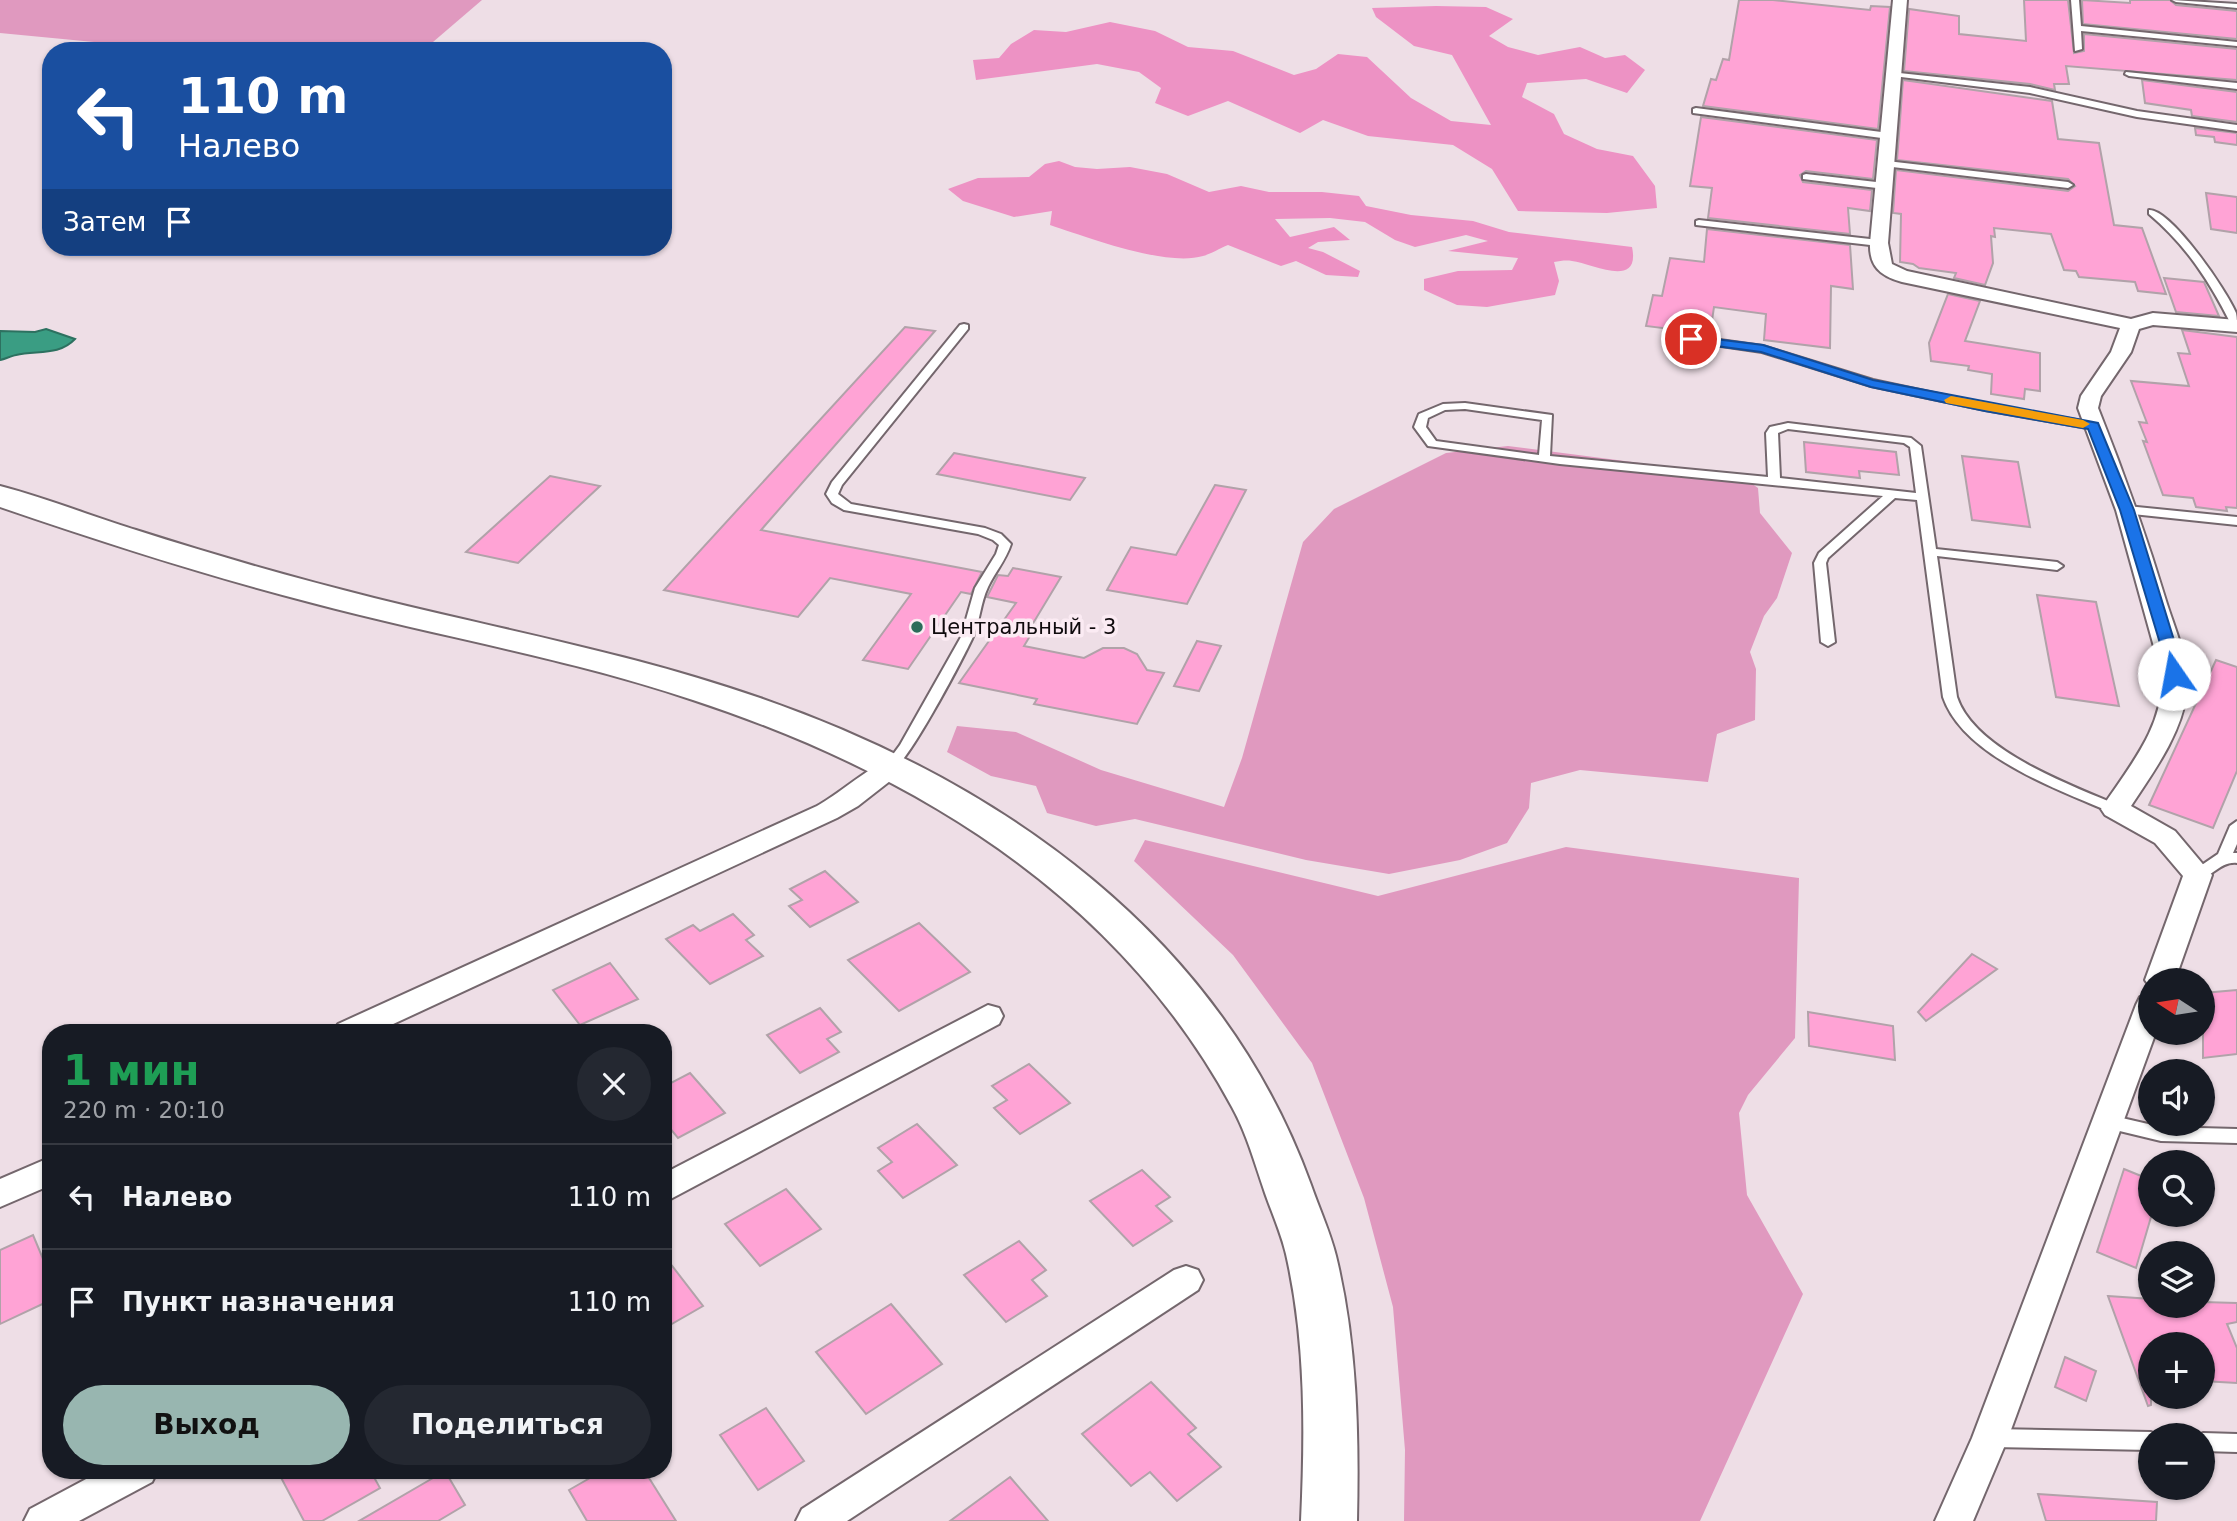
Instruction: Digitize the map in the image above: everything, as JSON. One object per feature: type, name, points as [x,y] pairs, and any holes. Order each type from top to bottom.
[{"type":"main road","points":[[0,496],[222,568],[367,607],[598,661],[708,692],[794,723],[891,768],[1000,828],[1075,884],[1138,945],[1204,1025],[1251,1097],[1280,1167],[1312,1256],[1326,1372],[1329,1521]]},
{"type":"street","points":[[1900,0],[1879,243],[1878,259],[1882,267],[1902,276],[2131,325],[2153,319],[2237,326]]},
{"type":"street","points":[[2131,325],[2121,352],[2091,396],[2088,408],[2127,510],[2169,650],[2174,693],[2156,746],[2115,809],[2165,837],[2198,875],[2164,968]]},
{"type":"street","points":[[366,1024],[827,812],[849,800],[891,768]]},
{"type":"street","points":[[672,1185],[988,1016]]},
{"type":"street","points":[[1954,1521],[1990,1438],[2138,1041]]},
{"type":"street","points":[[0,1194],[42,1174]]},
{"type":"street","points":[[815,1521],[1186,1280]]},
{"type":"street","points":[[43,1521],[122,1479]]},
{"type":"lane","points":[[2075,0],[2078,49]]},
{"type":"lane","points":[[2176,0],[2237,6]]},
{"type":"lane","points":[[2076,28],[2237,44]]},
{"type":"lane","points":[[1893,74],[2014,87],[2137,114],[2237,128]]},
{"type":"lane","points":[[2129,74],[2237,86]]},
{"type":"lane","points":[[1696,111],[1889,136]]},
{"type":"lane","points":[[1887,164],[2068,186]]},
{"type":"lane","points":[[1807,177],[1885,186]]},
{"type":"lane","points":[[2152,212],[2169,227],[2215,282],[2237,326]]},
{"type":"lane","points":[[1699,223],[1879,243]]},
{"type":"lane","points":[[891,768],[906,747],[967,637],[981,588],[1002,554],[1005,544],[997,537],[981,531],[848,507],[836,500],[832,494],[836,484],[964,327]]},
{"type":"lane","points":[[1691,339],[1763,349],[1871,383],[2093,426]]},
{"type":"lane","points":[[1544,458],[1548,417],[1465,406],[1443,407],[1423,416],[1420,427],[1432,444],[1544,458],[1923,497]]},
{"type":"lane","points":[[1774,481],[1772,433],[1780,426],[1898,438],[1915,446],[1950,697],[1956,712],[1976,734],[1997,748],[2060,785],[2115,809]]},
{"type":"lane","points":[[1828,642],[1820,563],[1823,556],[1892,494]]},
{"type":"lane","points":[[2127,510],[2237,521]]},
{"type":"lane","points":[[1931,552],[2057,566]]},
{"type":"lane","points":[[2198,875],[2230,858],[2237,826]]},
{"type":"lane","points":[[2109,1122],[2161,1134],[2237,1136]]},
{"type":"lane","points":[[1990,1438],[2138,1441]]},
{"type":"lane","points":[[2215,1442],[2237,1443]]},
{"type":"shaded area","points":[[0,0],[482,0],[433,42],[94,42],[0,33]]},
{"type":"shaded area","points":[[1486,7],[1513,19],[1489,36],[1508,47],[1538,55],[1580,47],[1605,58],[1625,55],[1645,70],[1627,93],[1586,79],[1527,83],[1522,97],[1554,114],[1564,134],[1597,149],[1633,156],[1655,186],[1657,208],[1607,213],[1518,211],[1492,169],[1453,145],[1368,136],[1323,120],[1300,133],[1228,101],[1188,116],[1155,103],[1161,88],[1139,72],[1097,64],[976,80],[973,60],[999,58],[1011,44],[1034,30],[1066,32],[1110,22],[1155,31],[1188,47],[1233,51],[1294,75],[1316,69],[1338,54],[1367,57],[1411,98],[1451,121],[1491,125],[1452,55],[1414,46],[1376,17],[1372,8]]},
{"type":"shaded area","points":[[1059,161],[1075,167],[1130,167],[1167,174],[1209,192],[1241,186],[1269,192],[1322,192],[1359,196],[1366,206],[1411,215],[1473,221],[1509,232],[1632,247],[1633,260],[1629,268],[1622,271],[1572,261],[1554,262],[1559,281],[1555,295],[1487,307],[1457,305],[1424,290],[1424,279],[1458,271],[1512,270],[1518,258],[1448,251],[1488,241],[1466,235],[1415,247],[1395,240],[1365,222],[1330,218],[1275,219],[1290,237],[1334,227],[1350,240],[1318,242],[1308,248],[1323,252],[1360,271],[1358,277],[1326,275],[1296,261],[1281,266],[1228,245],[1203,256],[1168,257],[1126,249],[1050,225],[1052,211],[1014,217],[963,201],[948,189],[978,178],[1029,177],[1045,164]]},
{"type":"shaded area","points":[[46,329],[75,339],[55,350],[14,355],[0,360],[0,331],[35,332]]},
{"type":"shaded area","points":[[1508,446],[1741,476],[1758,488],[1760,513],[1792,553],[1777,598],[1764,616],[1750,652],[1756,669],[1755,720],[1717,734],[1708,782],[1580,770],[1531,783],[1529,808],[1507,843],[1460,860],[1389,874],[1306,860],[1135,819],[1096,826],[1047,813],[1036,786],[991,776],[947,752],[957,726],[1016,732],[1101,770],[1224,807],[1242,758],[1303,542],[1334,509],[1446,453]]},
{"type":"shaded area","points":[[1145,840],[1378,896],[1566,847],[1799,878],[1795,1038],[1748,1095],[1739,1113],[1747,1195],[1803,1294],[1700,1521],[1404,1521],[1405,1450],[1393,1307],[1364,1198],[1312,1063],[1233,955],[1134,861]]},
{"type":"building","points":[[1739,0],[1773,0],[1870,10],[1871,6],[1890,7],[1878,129],[1703,106],[1711,79],[1716,80],[1723,59],[1729,60]]},
{"type":"building","points":[[2024,0],[2068,0],[2074,53],[2084,51],[2084,34],[2237,49],[2237,80],[2066,66],[2069,84],[2054,84],[2055,90],[2030,84],[1904,71],[1909,9],[1959,16],[1959,34],[2026,41]]},
{"type":"building","points":[[2082,0],[2130,3],[2130,0],[2170,0],[2176,5],[2237,11],[2237,39],[2083,24]]},
{"type":"building","points":[[1903,80],[2052,101],[2058,139],[2099,143],[2114,225],[2142,228],[2166,294],[2138,291],[2135,282],[2079,277],[2076,271],[2064,270],[2051,234],[1994,228],[1995,237],[1991,236],[1993,263],[1985,285],[1954,278],[1956,273],[1919,268],[1900,262],[1901,214],[1893,213],[1896,170],[2068,191],[2075,186],[2068,179],[1897,160]]},
{"type":"building","points":[[2142,80],[2237,92],[2237,122],[2192,116],[2191,110],[2145,103]]},
{"type":"building","points":[[1701,117],[1877,140],[1873,179],[1806,171],[1800,175],[1803,182],[1872,190],[1870,211],[1848,208],[1850,234],[1708,218],[1712,188],[1690,186]]},
{"type":"building","points":[[2195,128],[2237,133],[2237,145],[2215,142],[2214,137],[2196,135]]},
{"type":"building","points":[[2206,193],[2237,197],[2237,233],[2211,229]]},
{"type":"building","points":[[1707,229],[1850,245],[1853,289],[1831,286],[1830,348],[1764,340],[1766,314],[1714,307],[1710,334],[1646,326],[1653,295],[1662,296],[1670,258],[1704,262]]},
{"type":"building","points":[[2164,278],[2204,282],[2219,316],[2176,312]]},
{"type":"building","points":[[1948,294],[1980,301],[1965,341],[2040,353],[2040,391],[2025,389],[2024,399],[1991,394],[1992,374],[1968,370],[1969,366],[1931,361],[1929,343]]},
{"type":"building","points":[[905,327],[935,331],[761,530],[982,572],[971,594],[961,592],[908,669],[863,660],[911,594],[830,578],[798,617],[664,590]]},
{"type":"building","points":[[2182,330],[2237,337],[2237,508],[2226,507],[2227,511],[2196,507],[2193,498],[2163,495],[2143,441],[2147,442],[2139,422],[2147,423],[2131,381],[2189,386],[2178,353],[2190,354]]},
{"type":"building","points":[[1804,442],[1896,452],[1899,475],[1859,471],[1860,478],[1806,472]]},
{"type":"building","points":[[954,453],[1085,478],[1070,500],[937,474]]},
{"type":"building","points":[[1962,456],[2018,462],[2030,527],[1972,520]]},
{"type":"building","points":[[550,476],[600,486],[518,563],[466,552]]},
{"type":"building","points":[[1215,485],[1246,490],[1187,604],[1107,590],[1131,547],[1176,555]]},
{"type":"building","points":[[1013,568],[1061,577],[1032,625],[1036,626],[1024,646],[1084,658],[1103,648],[1124,648],[1137,654],[1147,670],[1164,673],[1137,724],[1034,704],[1037,699],[959,683],[1016,603],[987,597],[998,575],[1008,576]]},
{"type":"building","points":[[2037,595],[2096,602],[2119,706],[2056,697]]},
{"type":"building","points":[[1197,641],[1221,646],[1199,691],[1174,686]]},
{"type":"building","points":[[2216,660],[2237,667],[2237,771],[2213,828],[2149,805]]},
{"type":"building","points":[[825,871],[858,902],[810,927],[789,906],[802,900],[790,889]]},
{"type":"building","points":[[733,914],[754,935],[746,940],[763,956],[710,984],[666,939],[693,925],[700,931]]},
{"type":"building","points":[[919,923],[970,972],[899,1011],[848,960]]},
{"type":"building","points":[[1972,954],[1997,969],[1926,1021],[1918,1012]]},
{"type":"building","points":[[610,963],[638,999],[579,1024],[553,990]]},
{"type":"building","points":[[2237,990],[2237,1054],[2203,1058],[2203,1045],[2216,1045],[2216,992]]},
{"type":"building","points":[[820,1008],[841,1032],[827,1039],[839,1052],[800,1073],[767,1035]]},
{"type":"building","points":[[1808,1012],[1893,1026],[1895,1060],[1809,1046]]},
{"type":"building","points":[[1029,1064],[1070,1103],[1020,1134],[994,1108],[1007,1100],[992,1086]]},
{"type":"building","points":[[690,1073],[725,1113],[678,1138],[672,1131],[672,1082]]},
{"type":"building","points":[[917,1124],[957,1165],[903,1198],[878,1171],[892,1162],[878,1148]]},
{"type":"building","points":[[2124,1169],[2138,1175],[2138,1227],[2148,1227],[2144,1241],[2138,1241],[2136,1268],[2097,1252]]},
{"type":"building","points":[[1142,1170],[1170,1197],[1156,1206],[1172,1221],[1133,1246],[1090,1201]]},
{"type":"building","points":[[786,1189],[821,1229],[760,1266],[725,1224]]},
{"type":"building","points":[[33,1235],[42,1256],[42,1304],[0,1324],[0,1250]]},
{"type":"building","points":[[1019,1241],[1046,1270],[1032,1280],[1047,1296],[1006,1322],[964,1275]]},
{"type":"building","points":[[672,1266],[703,1306],[672,1324]]},
{"type":"building","points":[[2108,1296],[2138,1298],[2138,1318],[2215,1318],[2215,1302],[2237,1303],[2237,1322],[2227,1324],[2237,1348],[2237,1383],[2215,1382],[2215,1332],[2138,1332],[2138,1378]]},
{"type":"building","points":[[891,1304],[942,1364],[866,1414],[816,1352]]},
{"type":"building","points":[[2065,1357],[2096,1371],[2086,1401],[2055,1387]]},
{"type":"building","points":[[1151,1382],[1196,1428],[1188,1434],[1221,1467],[1177,1501],[1150,1472],[1131,1486],[1082,1434]]},
{"type":"building","points":[[766,1408],[804,1461],[758,1490],[720,1435]]},
{"type":"building","points":[[1010,1477],[1048,1521],[950,1521]]},
{"type":"building","points":[[282,1479],[375,1479],[380,1488],[322,1521],[304,1521]]},
{"type":"building","points":[[431,1479],[450,1479],[465,1505],[438,1521],[359,1521]]},
{"type":"building","points":[[588,1479],[650,1479],[676,1521],[587,1521],[569,1490]]},
{"type":"building","points":[[2038,1494],[2157,1502],[2156,1521],[2046,1521]]},
{"type":"slow traffic","points":[[1951,400],[2083,424]]},
{"type":"place","name":"Центральный - 3","points":[[917,627]]},
{"type":"route","points":[[1691,339],[1763,349],[1855,380],[2093,426],[2127,510],[2174,674]]}]
